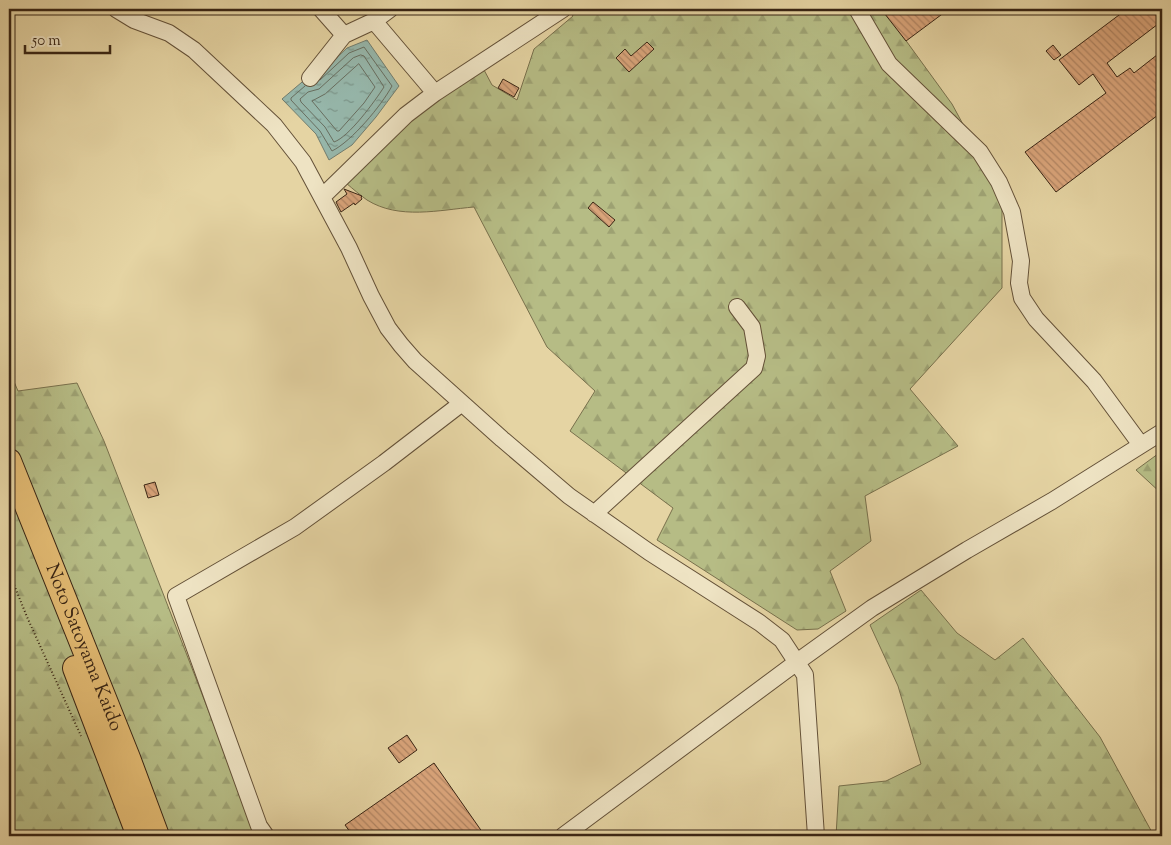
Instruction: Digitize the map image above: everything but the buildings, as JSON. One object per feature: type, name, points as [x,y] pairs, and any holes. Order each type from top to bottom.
[{"type":"highway","name":"Noto Satoyama Kaido","points":[[9,461],[128,758],[157,836]]},
{"type":"highway","name":"Noto Satoyama Kaido","points":[[9,503],[55,616],[139,836]]},
{"type":"street","points":[[116,9],[134,20],[182,41],[215,68],[274,125],[303,162],[388,328],[400,345],[416,361],[569,496],[649,552],[760,623],[782,640],[805,675],[816,836]]},
{"type":"street","points":[[321,9],[344,36]]},
{"type":"street","points":[[310,78],[344,36],[374,21],[390,9]]},
{"type":"street","points":[[322,197],[406,115],[435,93],[563,9]]},
{"type":"street","points":[[857,9],[889,64],[980,152],[999,182],[1012,212],[1021,261],[1019,283],[1022,298],[1036,319],[1094,381],[1141,445]]},
{"type":"street","points":[[374,21],[435,93]]},
{"type":"street","points":[[594,514],[754,368],[757,356],[752,327],[737,307]]},
{"type":"street","points":[[266,836],[259,826],[176,596],[294,527],[384,463],[462,403]]},
{"type":"street","points":[[562,836],[872,608],[1052,501],[1162,432]]},
{"type":"path","points":[[9,572],[27,617],[84,743]]},
{"type":"path","points":[[1149,836],[1162,827]]},
{"type":"green space","points":[[569,9],[883,9],[952,104],[1002,196],[1002,288],[910,389],[958,446],[865,496],[871,541],[830,571],[846,611],[818,629],[797,630],[657,540],[673,508],[570,431],[595,391],[547,347],[474,207],[419,212],[392,210],[367,200],[346,183],[409,119],[483,68],[492,85],[517,100],[534,49],[573,16]]},
{"type":"green space","points":[[9,370],[18,391],[77,383],[104,441],[257,836],[9,836]]},
{"type":"green space","points":[[1162,451],[1162,494],[1136,470]]},
{"type":"green space","points":[[921,590],[957,633],[995,660],[1023,638],[1100,737],[1154,836],[836,836],[839,786],[886,781],[921,764],[898,686],[870,625]]},
{"type":"water","points":[[367,40],[399,86],[352,145],[329,160],[316,134],[282,99],[308,77],[312,81],[347,48]]}]
